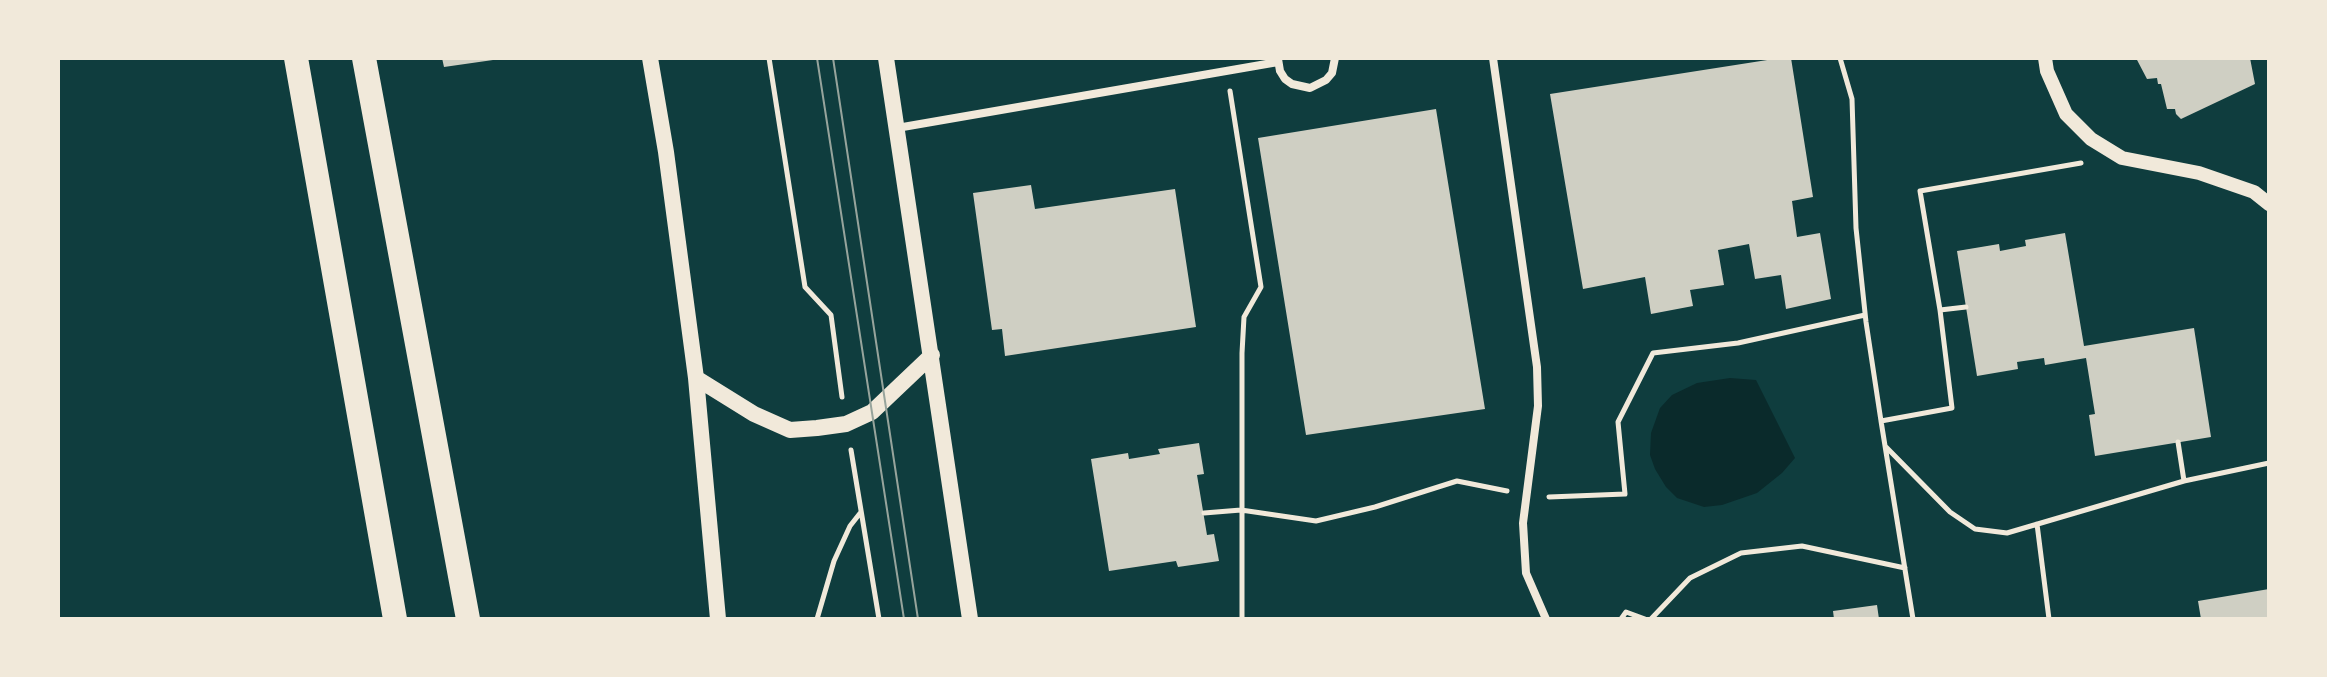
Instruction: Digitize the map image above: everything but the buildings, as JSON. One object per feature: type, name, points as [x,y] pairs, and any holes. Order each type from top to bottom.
[{"type":"highway","points":[[296,58],[395,619]]},
{"type":"highway","points":[[364,58],[468,619]]},
{"type":"main road","points":[[650,58],[696,378],[718,619]]},
{"type":"main road","points":[[886,58],[970,619]]},
{"type":"main road","points":[[696,378],[754,414],[790,430],[846,424],[872,412],[932,355]]},
{"type":"street","points":[[897,128],[1278,60],[1280,71],[1292,84],[1310,88],[1319,85],[1332,73],[1335,58]]},
{"type":"street","points":[[1493,58],[1537,367],[1538,406],[1523,523],[1526,573],[1546,619]]},
{"type":"street","points":[[2045,58],[2047,71],[2066,114],[2091,139],[2122,158],[2199,173],[2254,192],[2269,204]]},
{"type":"path","points":[[769,58],[805,287],[831,315],[879,619]]},
{"type":"path","points":[[1840,58],[1852,99],[1856,228],[1865,315],[1913,619]]},
{"type":"path","points":[[1227,71],[1261,287],[1244,317],[1242,619]]},
{"type":"path","points":[[1881,421],[1952,408],[1940,310],[1920,191],[2122,158]]},
{"type":"path","points":[[1940,310],[1966,307]]},
{"type":"path","points":[[1204,513],[1241,510],[1316,521],[1375,507],[1457,481],[1559,498],[1625,494],[1618,422],[1653,353],[1738,343],[1865,315]]},
{"type":"path","points":[[2178,442],[2184,481]]},
{"type":"path","points":[[1886,446],[1950,512],[1975,529],[2007,533],[2184,481],[2269,463]]},
{"type":"path","points":[[817,619],[834,561],[850,526],[862,511]]},
{"type":"path","points":[[2037,524],[2049,619]]},
{"type":"path","points":[[1651,619],[1690,578],[1741,553],[1802,546],[1905,568]]},
{"type":"path","points":[[1621,619],[1626,612],[1645,619]]},
{"type":"water","points":[[1730,378],[1756,380],[1795,458],[1757,493],[1722,505],[1704,507],[1677,498],[1666,487],[1650,455],[1651,433],[1660,408],[1672,395],[1697,383]]},
{"type":"tram line","points":[[817,58],[904,619]]},
{"type":"tram line","points":[[833,58],[918,619]]}]
